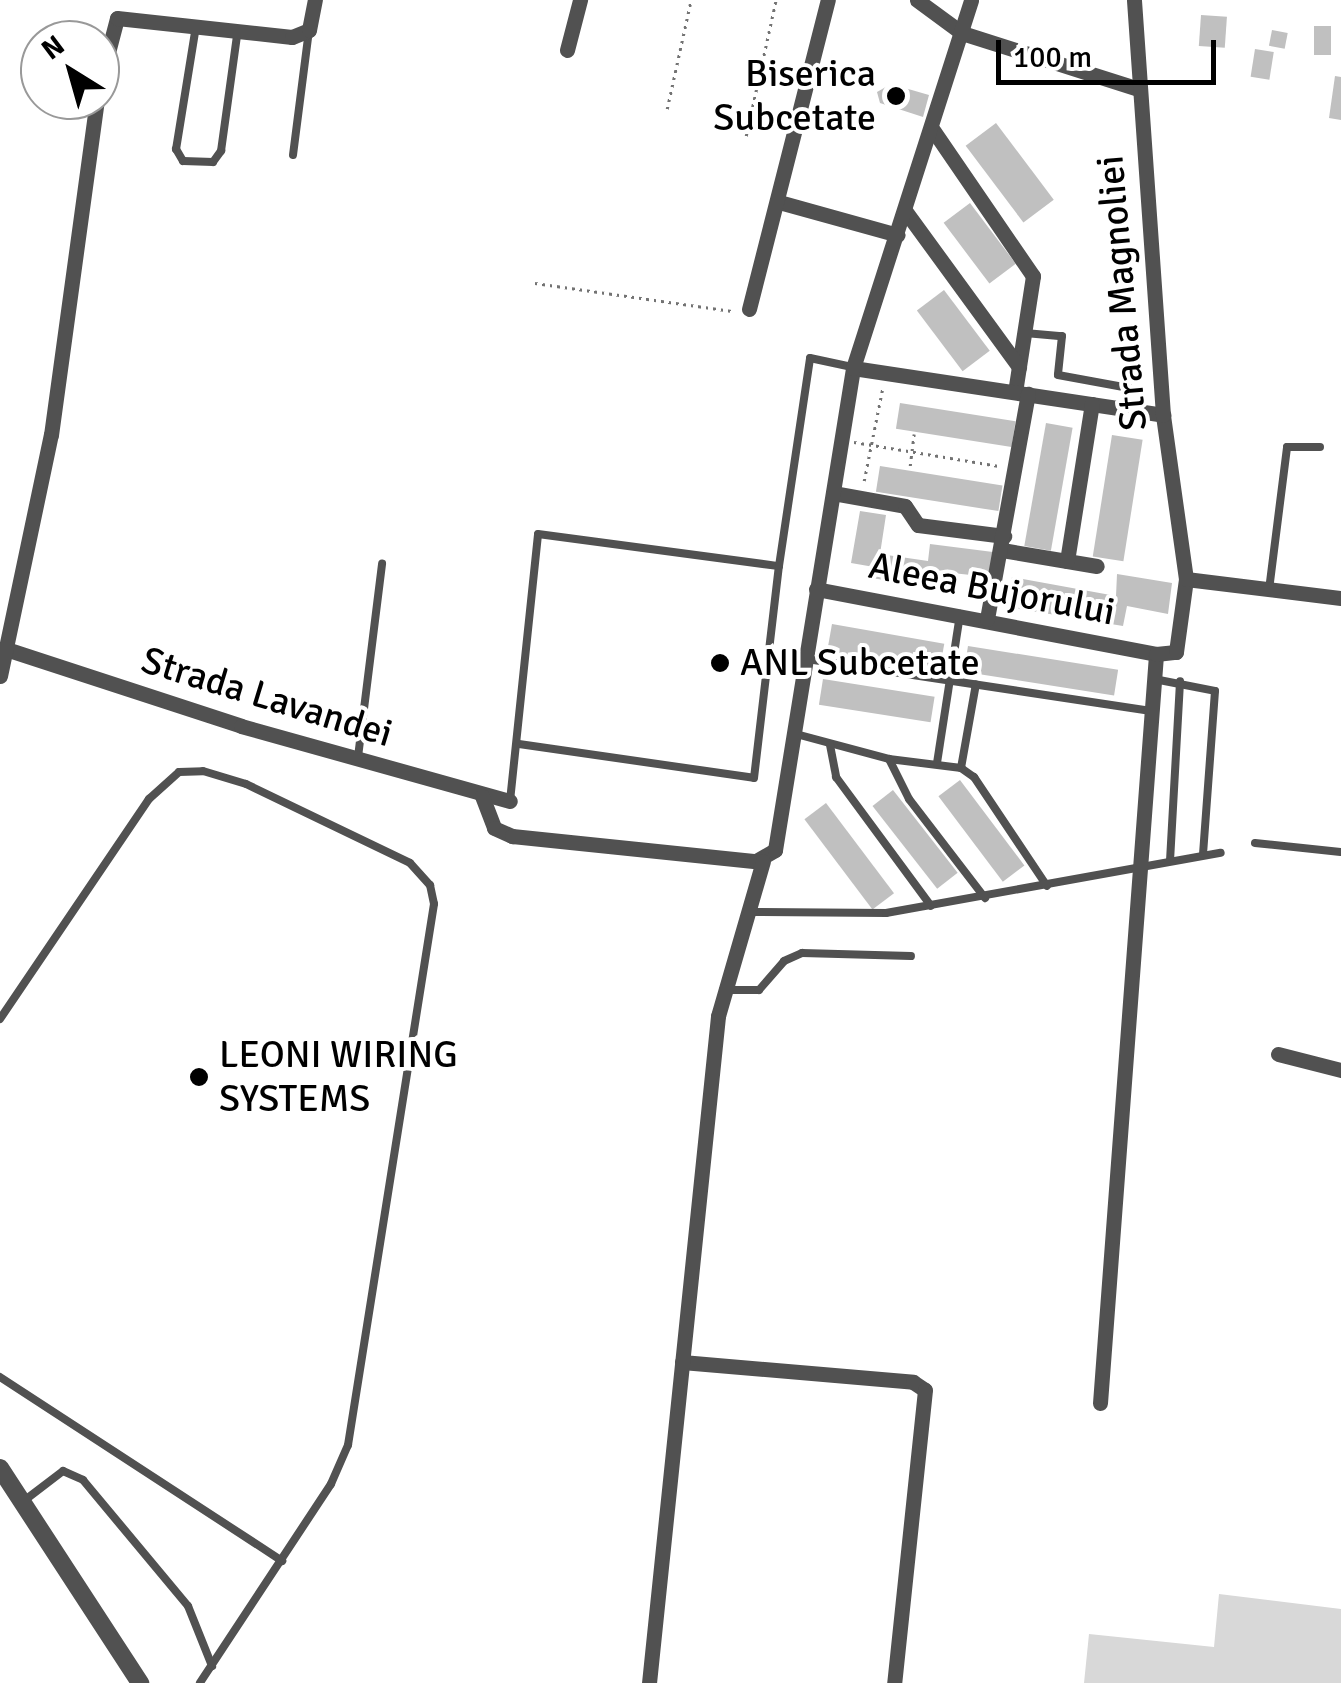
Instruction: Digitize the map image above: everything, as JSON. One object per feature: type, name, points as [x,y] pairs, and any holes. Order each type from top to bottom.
[{"type":"street","points":[[117,20],[196,24],[292,37],[310,30],[314,0]]},
{"type":"street","points":[[567,50],[580,0]]},
{"type":"street","points":[[748,309],[779,202],[828,0]]},
{"type":"street","points":[[918,0],[962,33],[1138,89]]},
{"type":"street","points":[[649,1683],[724,990],[763,860],[778,840],[853,368],[933,130],[971,0]]},
{"type":"street","name":"Strada Magnoliei","points":[[1134,0],[1163,414],[1186,579],[1176,652],[1156,654]]},
{"type":"street","points":[[0,676],[51,435],[94,120]]},
{"type":"street","points":[[933,130],[1028,259],[1033,276],[1019,367],[1021,393],[1015,469],[987,619]]},
{"type":"street","points":[[779,202],[898,235]]},
{"type":"street","points":[[906,212],[1019,367]]},
{"type":"street","points":[[853,368],[1163,414]]},
{"type":"street","points":[[1067,560],[1092,404]]},
{"type":"street","points":[[833,494],[906,506],[918,525],[1097,566]]},
{"type":"street","points":[[1186,579],[1341,598]]},
{"type":"street","name":"Aleea Bujorului","points":[[816,589],[1156,654]]},
{"type":"street","name":"Strada Lavandei","points":[[6,649],[357,760],[510,801]]},
{"type":"street","points":[[1100,1403],[1136,870],[1156,654]]},
{"type":"street","points":[[482,796],[494,828],[512,836],[763,860]]},
{"type":"street","points":[[1278,1054],[1341,1070]]},
{"type":"street","points":[[682,1362],[913,1382],[925,1390],[894,1683]]},
{"type":"street","points":[[4,1480],[25,1500],[140,1683]]},
{"type":"lane","points":[[196,24],[176,149],[183,160],[213,162],[221,151],[238,29]]},
{"type":"lane","points":[[293,155],[310,30]]},
{"type":"lane","points":[[1025,333],[1062,336],[1058,375],[1129,388]]},
{"type":"lane","points":[[519,744],[754,778],[779,566],[810,358],[853,368]]},
{"type":"lane","points":[[1268,590],[1287,446],[1320,447]]},
{"type":"lane","points":[[510,801],[519,744],[538,534],[779,566]]},
{"type":"lane","points":[[357,760],[382,563]]},
{"type":"lane","points":[[937,763],[960,614]]},
{"type":"lane","points":[[807,659],[1151,711]]},
{"type":"lane","points":[[1154,679],[1180,681],[1214,691],[1203,853]]},
{"type":"lane","points":[[1170,862],[1180,681]]},
{"type":"lane","points":[[962,768],[976,684]]},
{"type":"lane","points":[[796,734],[888,760],[962,768],[974,777],[1047,886]]},
{"type":"lane","points":[[830,745],[836,777],[931,906]]},
{"type":"lane","points":[[888,760],[909,799],[984,898]]},
{"type":"lane","points":[[0,1019],[149,799],[179,772],[202,771],[246,784],[410,863],[430,885],[434,904],[348,1446],[282,1561],[200,1683]]},
{"type":"lane","points":[[1256,843],[1341,852]]},
{"type":"lane","points":[[747,912],[931,906],[1136,870],[1203,853],[1222,853]]},
{"type":"lane","points":[[724,990],[758,990],[784,961],[802,953],[911,956]]},
{"type":"lane","points":[[0,1377],[282,1561]]},
{"type":"lane","points":[[25,1500],[63,1471],[82,1480],[188,1606],[212,1666]]},
{"type":"path","points":[[667,109],[692,0]]},
{"type":"path","points":[[746,136],[776,0]]},
{"type":"path","points":[[535,283],[748,309]]},
{"type":"path","points":[[861,497],[885,372]]},
{"type":"path","points":[[910,466],[914,434]]},
{"type":"path","points":[[841,439],[1015,469]]},
{"type":"shaded area","points":[[1219,1594],[1341,1609],[1341,1683],[1084,1683],[1089,1634],[1214,1647]]},
{"type":"building","points":[[1201,15],[1227,17],[1225,48],[1199,46]]},
{"type":"building","points":[[1314,26],[1331,26],[1331,55],[1314,55]]},
{"type":"building","points":[[1272,30],[1288,33],[1285,49],[1269,46]]},
{"type":"building","points":[[1255,49],[1274,52],[1269,80],[1251,77]]},
{"type":"building","points":[[1335,76],[1341,77],[1341,120],[1329,118]]},
{"type":"building","points":[[891,84],[929,95],[923,117],[880,103],[877,92]]},
{"type":"building","points":[[996,123],[1054,200],[1023,223],[966,146]]},
{"type":"building","points":[[970,203],[1016,264],[989,284],[944,223]]},
{"type":"building","points":[[944,290],[990,351],[963,371],[917,310]]},
{"type":"building","points":[[900,403],[1016,421],[1011,447],[896,429]]},
{"type":"building","points":[[1046,423],[1073,428],[1051,551],[1024,546]]},
{"type":"building","points":[[1112,435],[1143,440],[1123,561],[1093,556]]},
{"type":"building","points":[[880,466],[1002,485],[998,511],[876,492]]},
{"type":"building","points":[[860,511],[886,515],[880,554],[928,561],[930,544],[993,552],[989,577],[934,571],[932,587],[871,578],[874,567],[851,563]]},
{"type":"building","points":[[1117,574],[1172,583],[1168,614],[1127,606],[1123,626],[1007,607],[1012,577],[1116,596]]},
{"type":"building","points":[[832,624],[944,644],[939,671],[827,652]]},
{"type":"building","points":[[968,646],[1118,670],[1114,695],[964,672]]},
{"type":"building","points":[[823,679],[935,697],[931,722],[819,705]]},
{"type":"building","points":[[960,780],[1024,865],[1003,882],[938,796]]},
{"type":"building","points":[[893,790],[958,873],[937,889],[873,806]]},
{"type":"building","points":[[826,803],[894,893],[872,909],[804,819]]},
{"type":"place","name":"Biserica Subcetate","points":[[896,96]]},
{"type":"place","name":"ANL Subcetate","points":[[720,663]]},
{"type":"place","name":"LEONI WIRING SYSTEMS","points":[[199,1077]]}]
